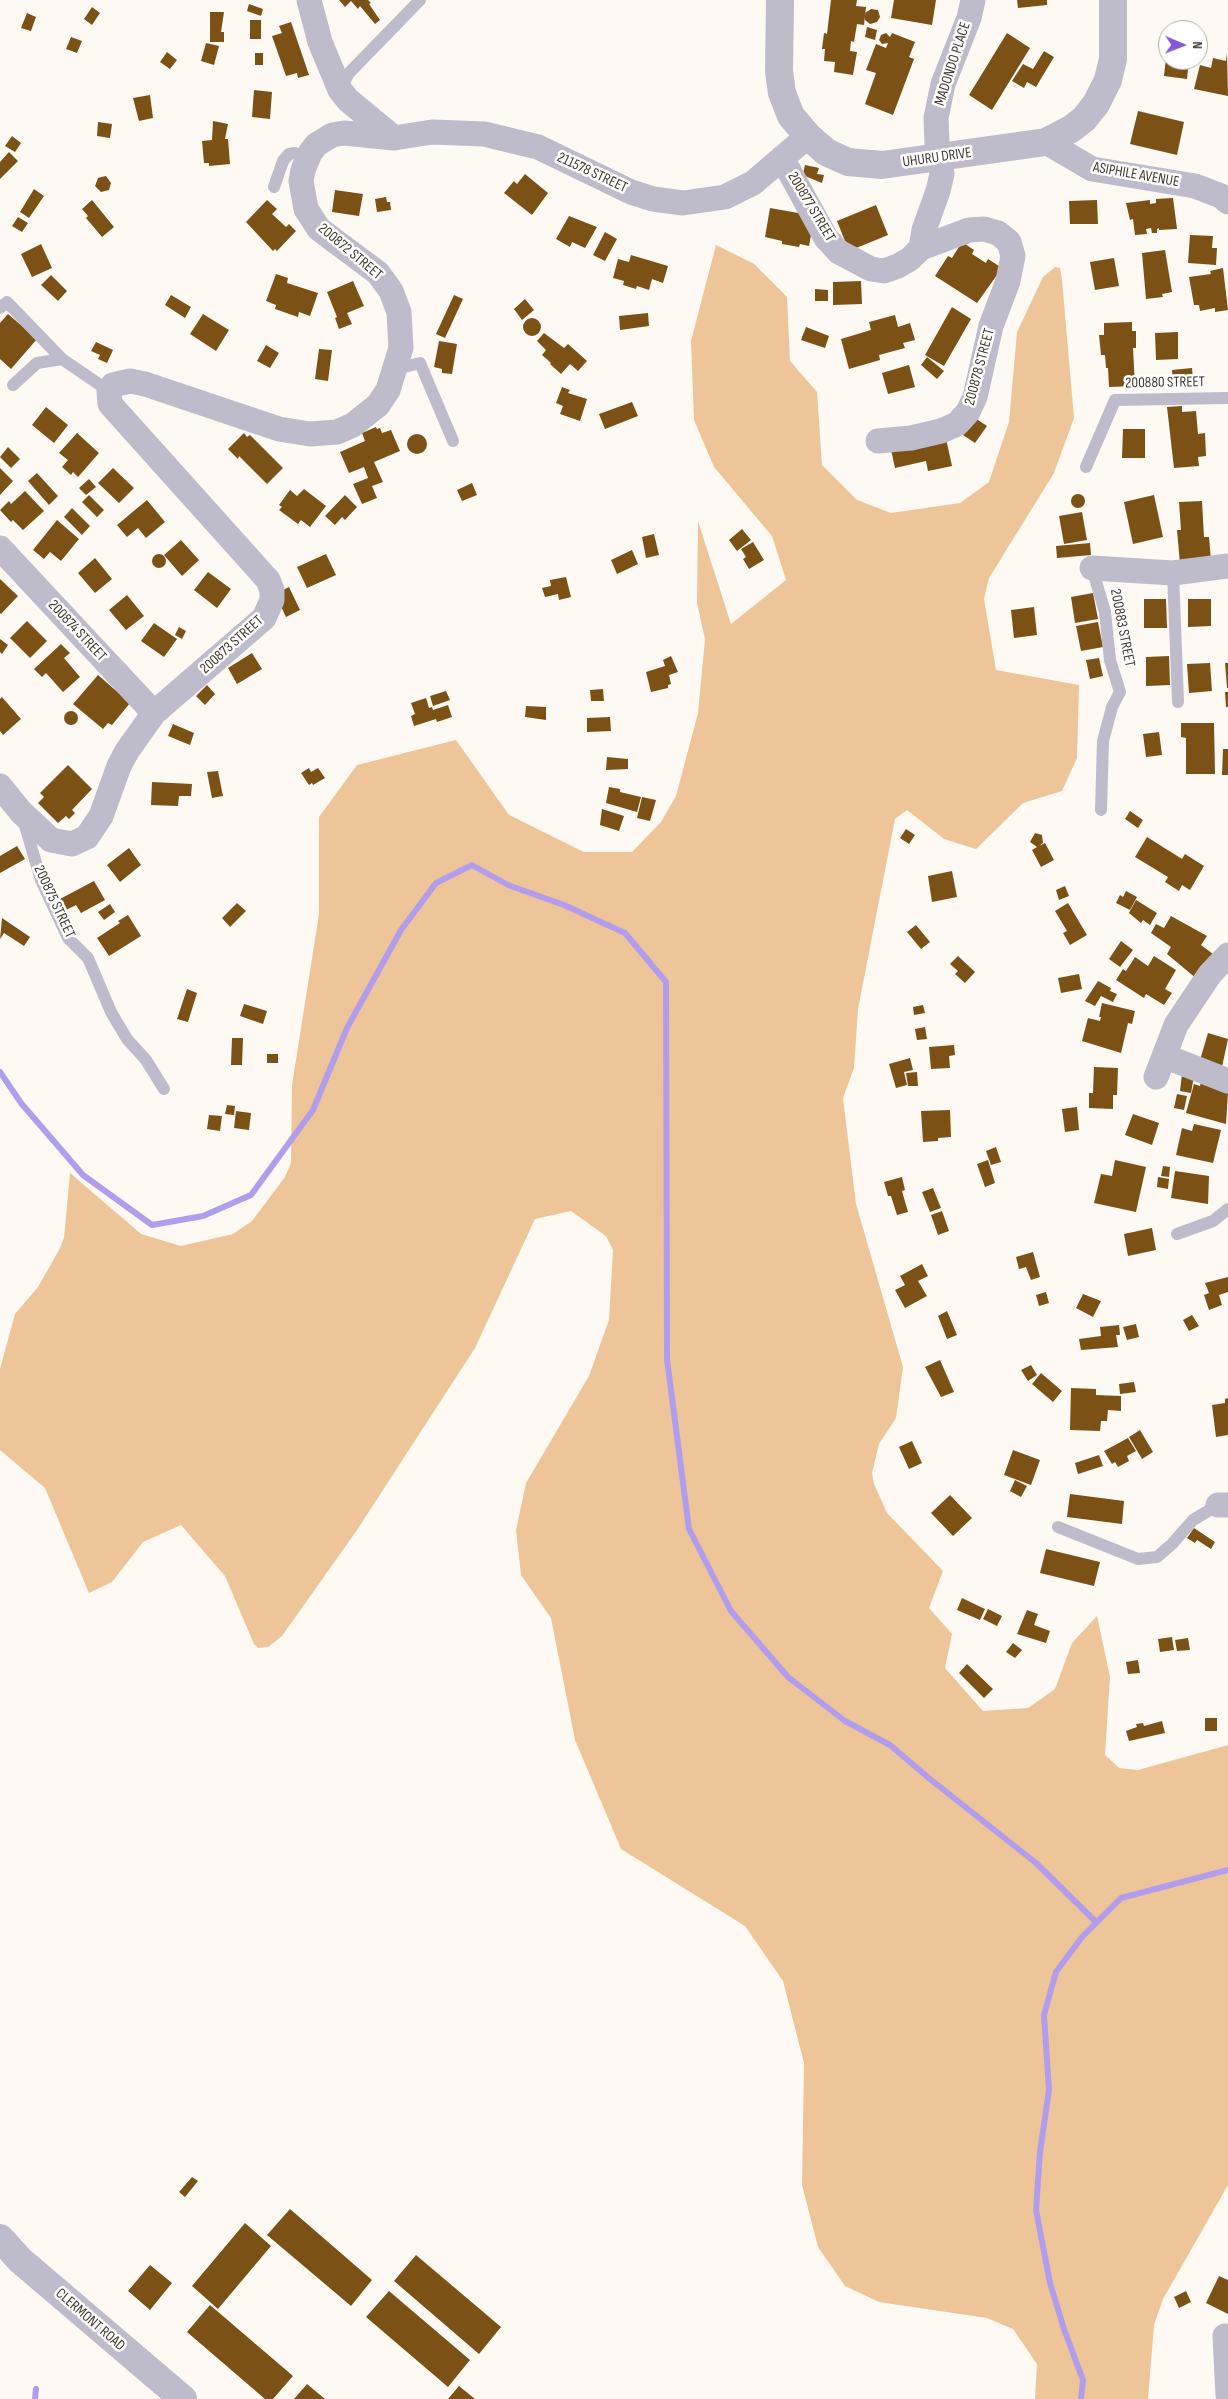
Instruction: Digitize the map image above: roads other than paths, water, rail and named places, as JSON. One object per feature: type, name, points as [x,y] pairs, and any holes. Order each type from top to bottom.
[{"type":"street","points":[[309,0],[320,42],[340,90],[348,100],[394,138]]},
{"type":"street","name":"UHURU DRIVE","points":[[780,0],[779,71],[782,93],[791,116],[808,136],[826,152],[848,162],[865,165],[882,165],[1046,142],[1084,119],[1103,92],[1113,59],[1113,0]]},
{"type":"street","name":"MADONDO PLACE","points":[[940,157],[936,126],[943,84],[969,18],[973,0]]},
{"type":"street","name":"211578 STREET","points":[[357,132],[394,138],[432,132],[462,132],[511,139],[538,148],[631,192],[653,199],[682,203],[725,197],[753,184],[808,136]]},
{"type":"street","name":"200872 STREET","points":[[108,394],[113,385],[122,382],[145,384],[279,429],[322,434],[337,432],[353,425],[367,416],[378,405],[388,390],[401,348],[401,327],[395,300],[378,273],[328,237],[311,218],[306,209],[303,196],[302,180],[306,161],[310,153],[324,139],[332,135],[357,132]]},
{"type":"street","name":"ASIPHILE AVENUE","points":[[1046,142],[1092,169],[1195,186],[1222,196],[1228,202]]},
{"type":"street","points":[[921,248],[924,230],[942,174],[940,157]]},
{"type":"street","name":"200877 STREET","points":[[782,158],[803,194],[815,220],[839,252],[871,269],[884,271],[910,259],[921,248],[969,230],[984,229],[998,233]]},
{"type":"street","name":"200878 STREET","points":[[878,441],[911,438],[941,430],[957,424],[968,412],[975,397],[991,326],[1013,256],[1009,242],[998,233]]},
{"type":"street","name":"200873 STREET","points":[[21,812],[51,840],[72,844],[86,837],[101,816],[119,766],[127,751],[154,713],[264,618],[272,600],[272,590],[268,580],[116,411],[108,394]]},
{"type":"street","name":"200874 STREET","points":[[0,548],[154,713]]},
{"type":"street","points":[[1092,568],[1173,573],[1228,566]]},
{"type":"street","name":"200875 STREET","points":[[0,786],[21,812]]},
{"type":"street","points":[[1228,955],[1210,974],[1176,1026],[1160,1067],[1228,1081]]},
{"type":"street","name":"CLERMONT ROAD","points":[[0,2238],[20,2260],[183,2399]]},
{"type":"street","points":[[1225,2336],[1228,2395]]},
{"type":"lane","points":[[340,90],[349,73],[420,0]]},
{"type":"lane","points":[[274,188],[283,161],[289,154],[295,153],[306,161]]},
{"type":"lane","points":[[0,308],[7,302],[62,359],[108,394]]},
{"type":"lane","points":[[13,385],[37,363],[62,359]]},
{"type":"lane","points":[[396,369],[420,363],[453,441]]},
{"type":"lane","name":"200880 STREET","points":[[1086,467],[1114,400],[1228,398]]},
{"type":"lane","name":"200883 STREET","points":[[1092,568],[1106,612],[1110,660],[1120,692],[1112,707],[1102,741],[1101,810]]},
{"type":"lane","points":[[1173,573],[1178,702]]},
{"type":"lane","name":"200875 STREET","points":[[21,812],[41,880],[68,938],[88,958],[111,1012],[127,1039],[146,1060],[164,1089]]},
{"type":"lane","points":[[1177,1234],[1214,1221],[1228,1209]]},
{"type":"lane","points":[[1058,1526],[1138,1559],[1157,1557],[1172,1544],[1193,1520],[1223,1505]]},
{"type":"waterway","points":[[0,1072],[21,1103],[83,1175],[152,1225],[203,1216],[251,1195],[313,1110],[347,1028],[401,930],[436,883],[472,865],[508,885],[564,905],[625,933],[666,982],[667,1359],[689,1529],[731,1611],[788,1677],[845,1721],[890,1745],[1036,1863],[1096,1922]]},
{"type":"waterway","points":[[1081,2399],[1083,2380],[1064,2329],[1050,2283],[1036,2210],[1040,2152],[1049,2090],[1044,2015],[1056,1972],[1082,1937],[1121,1898],[1228,1870]]},
{"type":"waterway","points":[[35,2399],[36,2389]]}]
